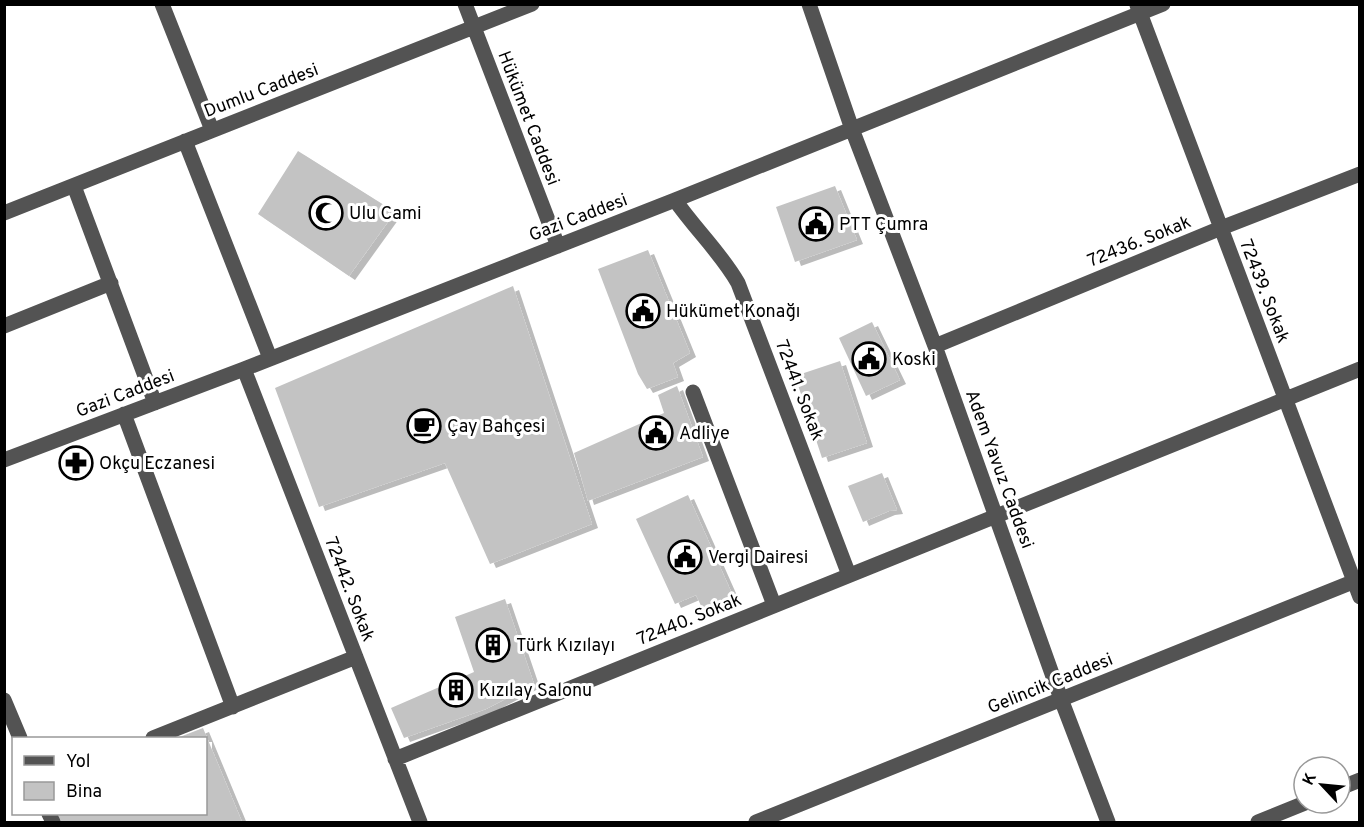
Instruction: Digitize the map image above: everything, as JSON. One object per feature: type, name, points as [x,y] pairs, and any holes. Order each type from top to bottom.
[{"type":"street","points":[[162,4],[212,130]]},
{"type":"street","name":"Hükümet Caddesi","points":[[465,4],[558,246]]},
{"type":"street","name":"Dumlu Caddesi","points":[[4,213],[532,4]]},
{"type":"street","name":"Adem Yavuz Caddesi","points":[[809,4],[852,129],[935,346],[1061,699],[1108,822]]},
{"type":"street","name":"Gazi Caddesi","points":[[4,460],[244,369],[675,200],[1139,9],[1163,4]]},
{"type":"street","name":"72439. Sokak","points":[[1139,9],[1285,399],[1357,580],[1359,597]]},
{"type":"street","points":[[185,141],[270,358]]},
{"type":"street","name":"72436. Sokak","points":[[935,346],[1221,228],[1359,174]]},
{"type":"street","points":[[74,186],[155,403]]},
{"type":"street","name":"72441. Sokak","points":[[675,200],[730,268],[738,283],[849,575]]},
{"type":"street","points":[[4,326],[111,283]]},
{"type":"street","name":"72442. Sokak","points":[[244,369],[420,822]]},
{"type":"street","name":"72440. Sokak","points":[[395,759],[1359,369]]},
{"type":"street","points":[[693,392],[774,605]]},
{"type":"street","points":[[124,414],[233,706]]},
{"type":"street","name":"Gelincik Caddesi","points":[[766,821],[1357,580]]},
{"type":"street","points":[[156,737],[356,657]]},
{"type":"street","points":[[4,700],[8,720],[19,737]]},
{"type":"street","points":[[1258,822],[1292,808]]},
{"type":"building","name":"Ulu Cami","points":[[298,151],[395,212],[349,276],[258,214]]},
{"type":"building","name":"PTT Çumra","points":[[835,186],[857,240],[795,262],[776,207]]},
{"type":"building","name":"Hükümet Konağı","points":[[648,250],[690,353],[673,363],[678,377],[647,389],[638,374],[598,269]]},
{"type":"building","name":"Çay Bahçesi","points":[[513,286],[592,524],[490,564],[445,463],[319,507],[275,388]]},
{"type":"building","name":"Koski","points":[[872,322],[900,380],[866,396],[839,338]]},
{"type":"building","points":[[840,361],[867,443],[822,458],[795,376]]},
{"type":"building","name":"Adliye","points":[[677,386],[703,457],[588,501],[574,453],[664,413],[658,395]]},
{"type":"building","points":[[882,473],[897,510],[863,522],[848,486]]},
{"type":"building","name":"Vergi Dairesi","points":[[688,495],[733,596],[703,610],[696,595],[675,604],[636,519]]},
{"type":"building","name":"Türk Kızılayı","points":[[505,599],[534,684],[486,709],[404,738],[391,708],[474,672],[455,617]]},
{"type":"building","points":[[203,728],[207,737],[180,737]]},
{"type":"building","points":[[207,738],[242,822],[53,822],[50,815],[207,815]]},
{"type":"place","name":"Ulu Cami","points":[[326,213]]},
{"type":"place","name":"PTT Çumra","points":[[816,224]]},
{"type":"place","name":"Hükümet Konağı","points":[[643,311]]},
{"type":"place","name":"Koski","points":[[869,359]]},
{"type":"place","name":"Çay Bahçesi","points":[[424,426]]},
{"type":"place","name":"Adliye","points":[[656,433]]},
{"type":"place","name":"Okçu Eczanesi","points":[[76,463]]},
{"type":"place","name":"Vergi Dairesi","points":[[685,557]]},
{"type":"place","name":"Türk Kızılayı","points":[[493,645]]},
{"type":"place","name":"Kızılay Salonu","points":[[456,690]]}]
